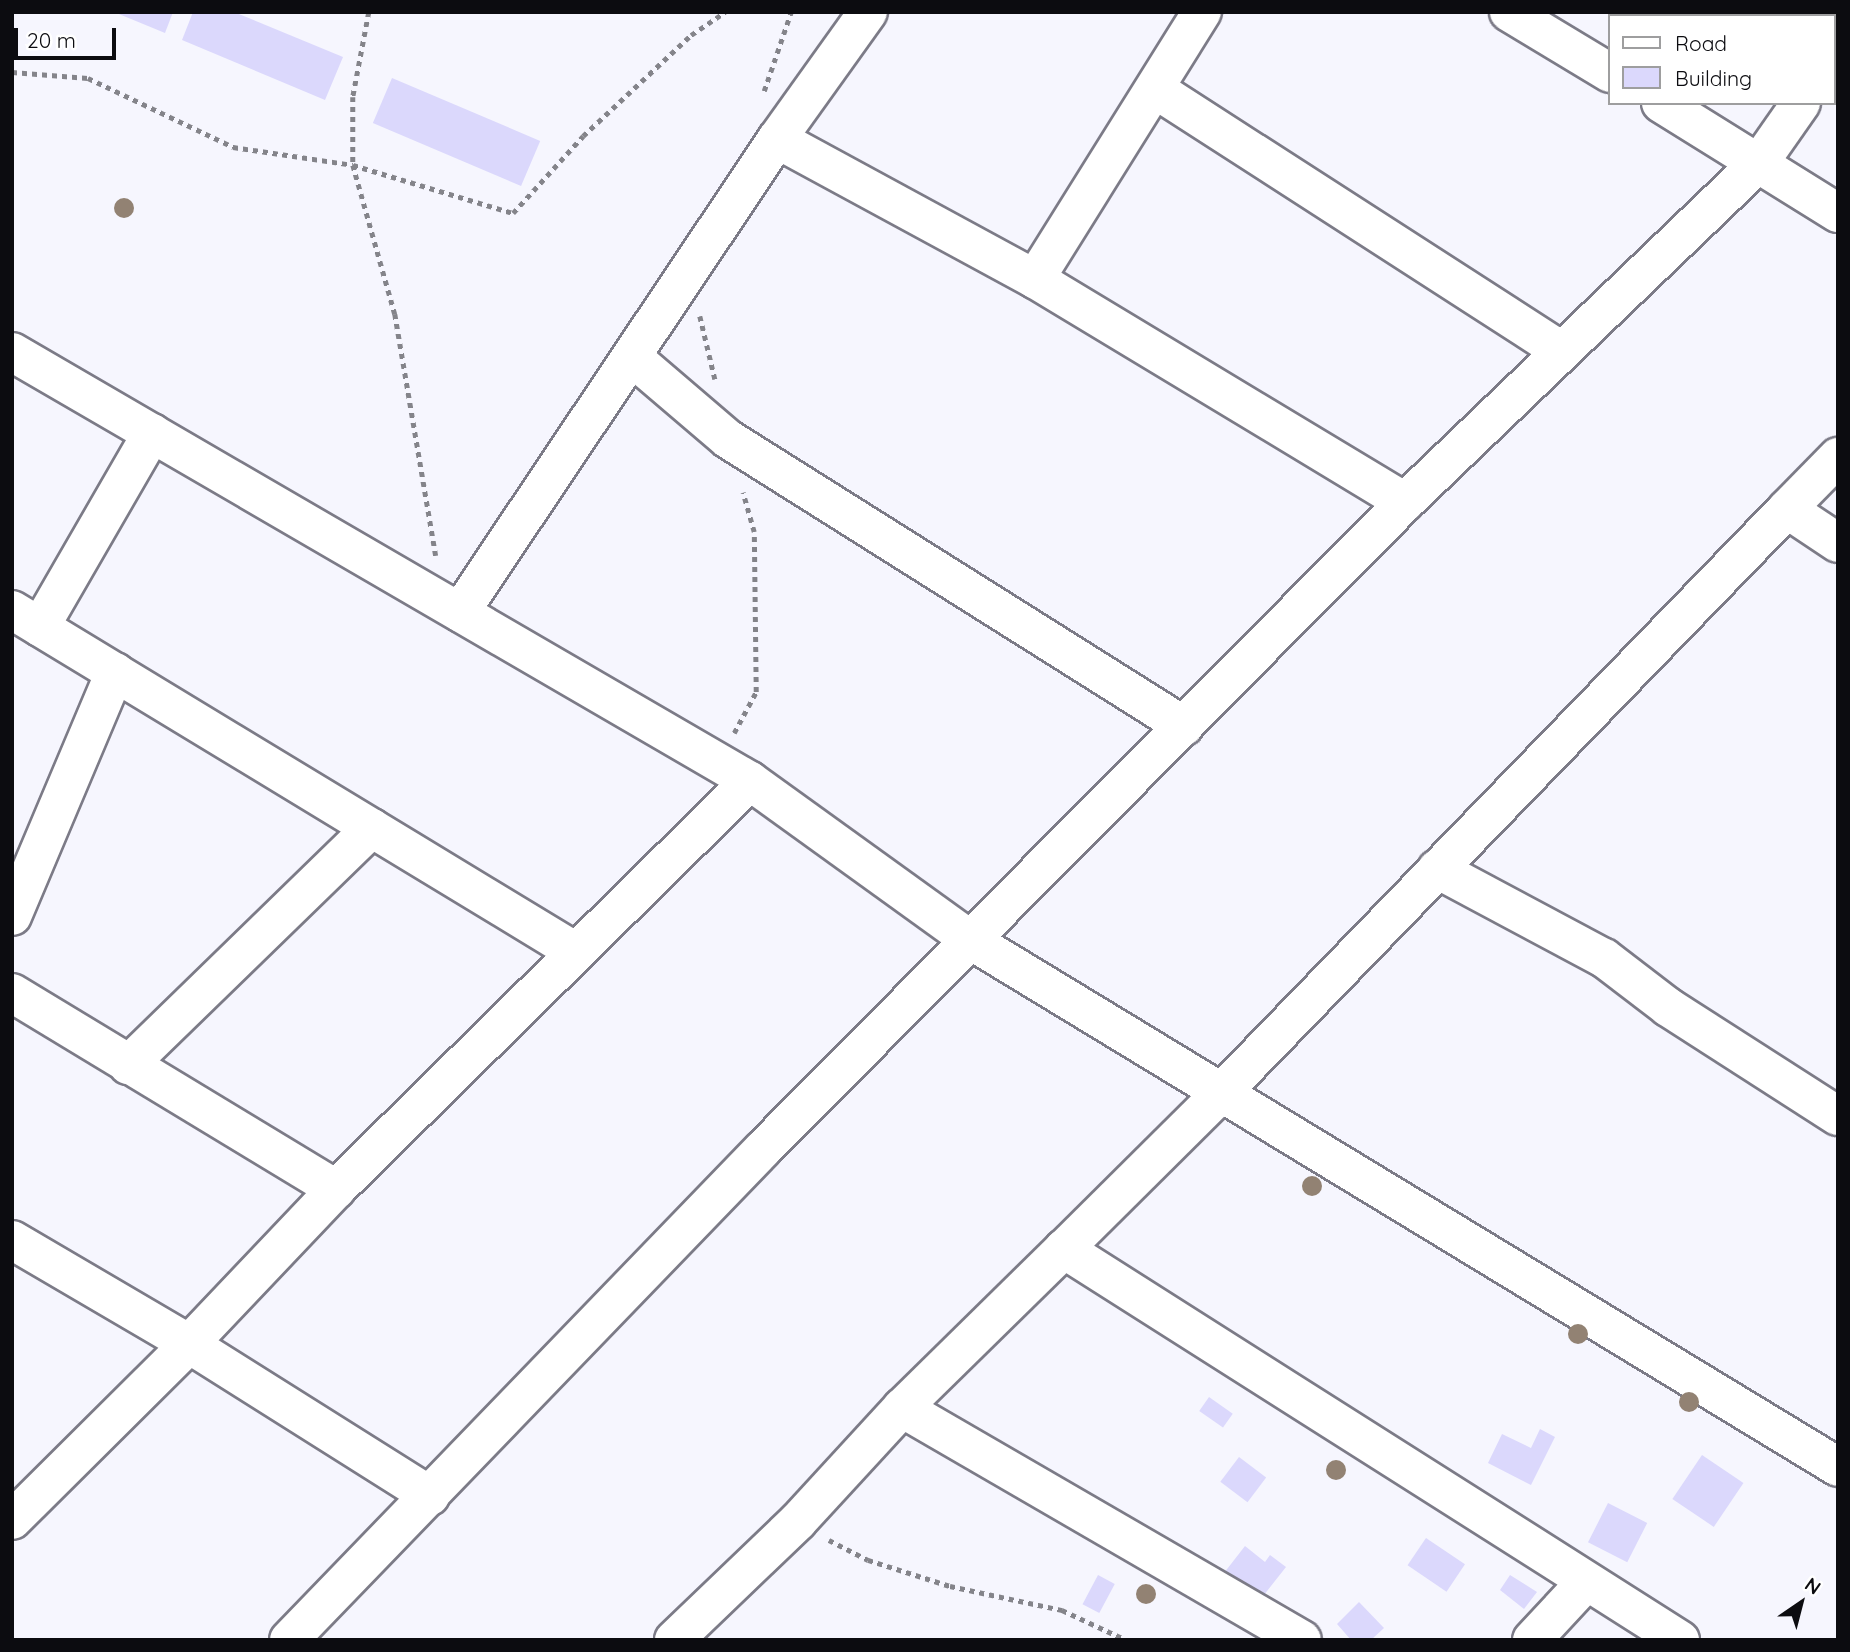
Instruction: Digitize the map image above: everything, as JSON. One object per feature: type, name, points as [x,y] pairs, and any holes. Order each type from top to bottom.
[{"type":"street","points":[[451,607],[632,357],[777,139],[868,12]]},
{"type":"street","points":[[1035,279],[1202,12]]},
{"type":"street","points":[[1509,12],[1550,22],[1608,71]]},
{"type":"street","points":[[1155,89],[1562,351]]},
{"type":"street","points":[[1664,105],[1838,213]]},
{"type":"street","points":[[289,1640],[763,1149],[1405,502],[1759,163],[1800,105]]},
{"type":"street","points":[[777,139],[1035,279],[1405,502]]},
{"type":"street","points":[[12,352],[735,772],[972,941],[1224,1090],[1838,1466]]},
{"type":"street","points":[[632,357],[728,439],[1184,726]]},
{"type":"street","points":[[152,433],[26,618],[576,952]]},
{"type":"street","points":[[674,1640],[798,1521],[902,1408],[1224,1090],[1838,457]]},
{"type":"street","points":[[1787,509],[1838,543]]},
{"type":"street","points":[[12,916],[115,673]]},
{"type":"street","points":[[17,1508],[188,1344],[336,1189],[576,952],[735,772]]},
{"type":"street","points":[[128,1065],[372,828]]},
{"type":"street","points":[[1437,869],[1604,958],[1668,1007],[1838,1116]]},
{"type":"street","points":[[12,993],[336,1189]]},
{"type":"street","points":[[12,1240],[188,1344],[430,1496]]},
{"type":"street","points":[[1064,1249],[1585,1583],[1680,1640]]},
{"type":"street","points":[[902,1408],[1302,1640]]},
{"type":"street","points":[[1531,1640],[1585,1583]]},
{"type":"path","points":[[369,12],[353,97],[354,165],[395,314],[451,607]]},
{"type":"path","points":[[12,72],[88,78],[233,147],[354,165],[513,213],[583,136],[691,35],[724,12]]},
{"type":"path","points":[[777,139],[758,111],[791,12]]},
{"type":"path","points":[[698,306],[716,386]]},
{"type":"path","points":[[728,439],[754,532],[756,692],[735,772]]},
{"type":"path","points":[[798,1521],[868,1560],[950,1586],[1062,1610],[1122,1638]]},
{"type":"building","points":[[114,12],[173,12],[165,33]]},
{"type":"building","points":[[193,12],[234,12],[343,57],[325,100],[182,40]]},
{"type":"building","points":[[392,78],[540,141],[521,186],[373,123]]},
{"type":"building","points":[[1209,1397],[1233,1414],[1223,1428],[1199,1411]]},
{"type":"building","points":[[1540,1429],[1555,1437],[1531,1485],[1488,1463],[1502,1434],[1531,1448]]},
{"type":"building","points":[[1702,1455],[1743,1483],[1714,1527],[1672,1499]]},
{"type":"building","points":[[1239,1457],[1266,1477],[1247,1502],[1220,1482]]},
{"type":"building","points":[[1608,1503],[1647,1523],[1627,1562],[1588,1542]]},
{"type":"building","points":[[1426,1538],[1465,1564],[1447,1592],[1408,1565]]},
{"type":"building","points":[[1245,1546],[1265,1562],[1270,1555],[1286,1567],[1260,1600],[1224,1573]]},
{"type":"building","points":[[1098,1575],[1115,1584],[1099,1613],[1083,1604]]},
{"type":"building","points":[[1510,1575],[1537,1592],[1524,1609],[1500,1590]]},
{"type":"building","points":[[1359,1602],[1384,1628],[1371,1640],[1351,1640],[1337,1624]]}]
